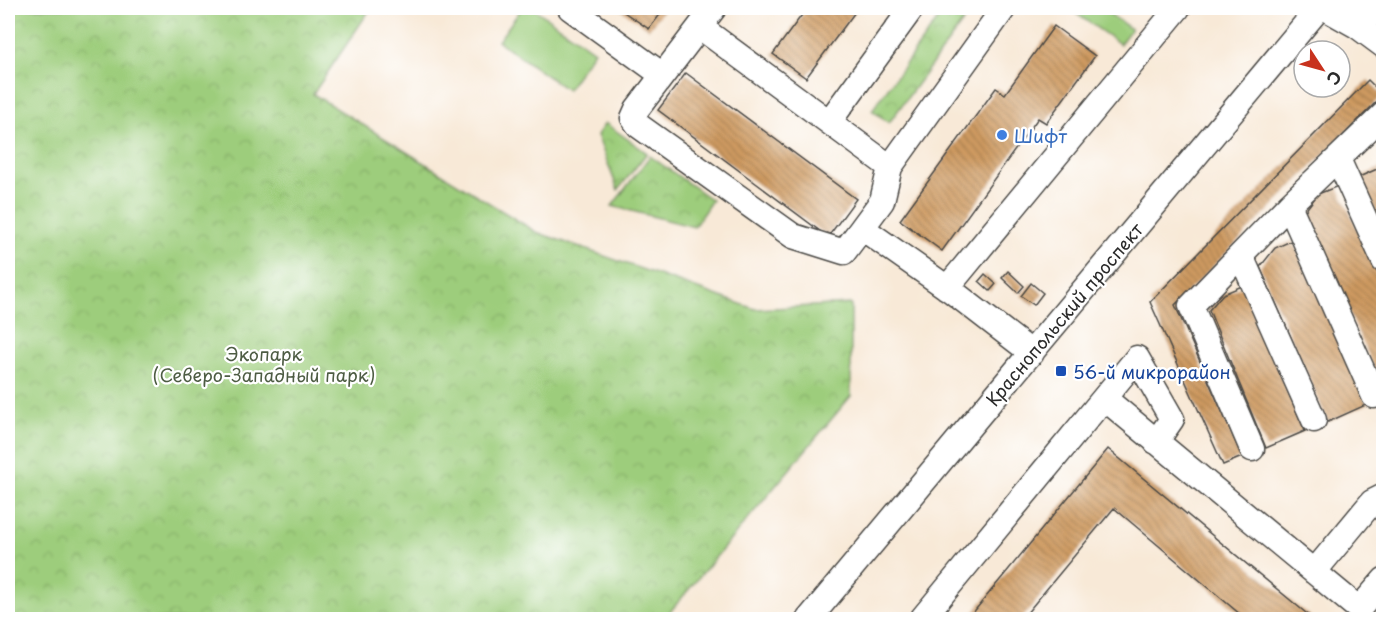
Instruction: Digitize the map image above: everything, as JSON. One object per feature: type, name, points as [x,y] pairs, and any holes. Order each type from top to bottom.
[{"type":"street","points":[[570,8],[662,74]]},
{"type":"street","points":[[714,8],[662,74],[633,118],[653,137],[793,236],[844,252],[882,201],[890,167],[1004,8]]},
{"type":"street","points":[[829,123],[912,8]]},
{"type":"street","points":[[947,288],[1178,8]]},
{"type":"street","name":"Краснопольский проспект","points":[[808,620],[1319,8]]},
{"type":"street","points":[[1326,8],[1357,26],[1383,46]]},
{"type":"street","points":[[1357,26],[1379,8]]},
{"type":"street","points":[[700,27],[890,167]]},
{"type":"street","points":[[1252,449],[1191,306],[1289,205],[1383,114]]},
{"type":"street","points":[[1338,159],[1383,261]]},
{"type":"street","points":[[1289,205],[1374,396]]},
{"type":"street","points":[[862,228],[947,288],[1032,353]]},
{"type":"street","points":[[1240,256],[1314,420]]},
{"type":"street","points":[[921,620],[1137,358],[1173,418],[1156,442]]},
{"type":"street","points":[[1104,398],[1314,572],[1365,610],[1383,580]]},
{"type":"street","points":[[1314,572],[1372,502],[1383,496]]},
{"type":"green space","name":"Экопарк (Северо-Западный парк)","points":[[8,8],[371,8],[313,94],[536,232],[755,309],[851,304],[851,396],[664,619],[8,619]]},
{"type":"green space","points":[[522,8],[533,8],[594,51],[567,90],[498,41]]},
{"type":"green space","points":[[946,8],[973,8],[889,123],[872,110]]},
{"type":"green space","points":[[1068,8],[1101,8],[1131,29],[1120,44]]},
{"type":"green space","points":[[605,123],[647,153],[618,190],[597,135]]},
{"type":"green space","points":[[650,156],[712,200],[694,227],[612,206]]},
{"type":"building","points":[[618,8],[665,8],[649,29]]},
{"type":"building","points":[[807,8],[858,8],[806,78],[773,54]]},
{"type":"building","points":[[1054,26],[1095,56],[1046,123],[1038,118],[942,251],[900,220],[996,88],[1005,94]]},
{"type":"building","points":[[686,73],[856,199],[828,237],[658,110]]},
{"type":"building","points":[[1368,80],[1383,95],[1175,305],[1242,457],[1223,465],[1150,302],[1349,99],[1352,99]]},
{"type":"building","points":[[1384,166],[1384,233],[1359,177]]},
{"type":"building","points":[[1338,186],[1384,287],[1384,391],[1304,212],[1318,194]]},
{"type":"building","points":[[1293,240],[1368,404],[1328,422],[1260,267],[1275,248]]},
{"type":"building","points":[[1008,271],[1024,286],[1018,293],[1002,278]]},
{"type":"building","points":[[985,274],[996,284],[990,291],[979,281]]},
{"type":"building","points":[[1031,283],[1043,293],[1034,305],[1021,296]]},
{"type":"building","points":[[1242,286],[1305,431],[1266,448],[1209,310],[1223,294]]},
{"type":"building","points":[[1108,449],[1312,618],[1247,620],[1114,508],[1021,620],[967,620]]},
{"type":"place","name":"Шифт","points":[[1002,135]]},
{"type":"place","name":"56-й микрорайон","points":[[1061,371]]}]
